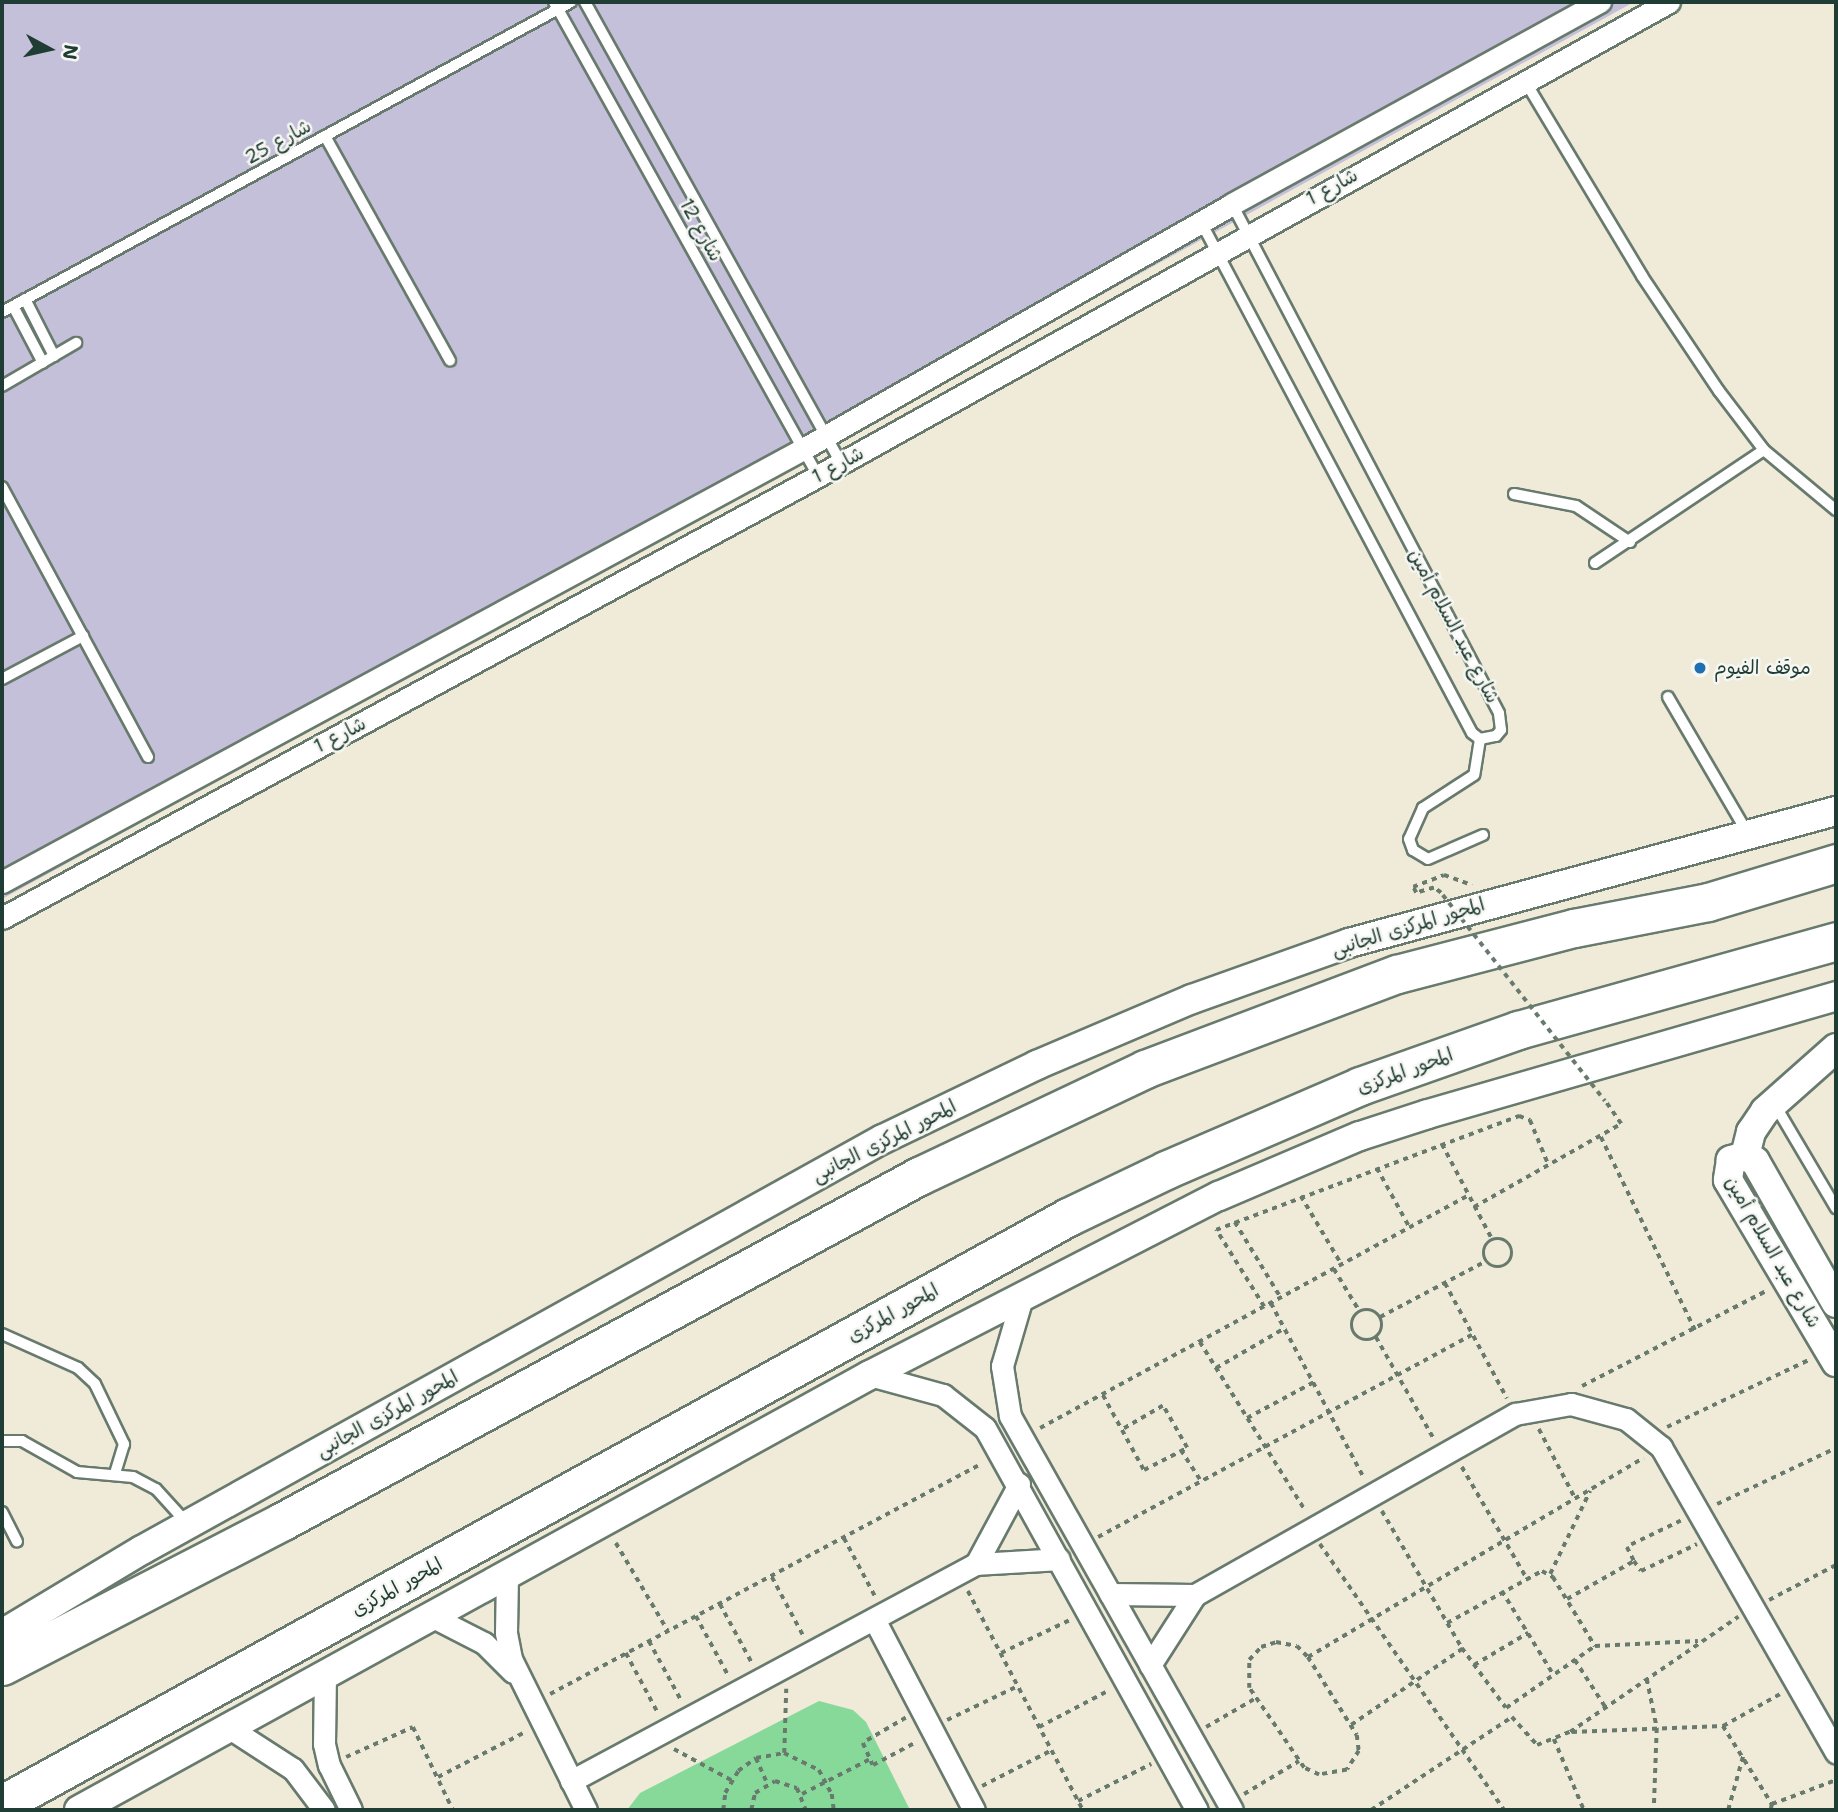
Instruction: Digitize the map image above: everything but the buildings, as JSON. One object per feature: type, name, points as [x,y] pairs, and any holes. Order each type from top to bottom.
[{"type":"highway","points":[[2,1666],[283,1521],[919,1177],[1145,1069],[1397,974],[1574,928],[1708,902],[1836,863]]},
{"type":"highway","name":"المحور المركزى","points":[[2,1804],[1068,1217],[1166,1170],[1360,1086],[1518,1030],[1836,941]]},
{"type":"main road","name":"المحور المركزى الجانبى","points":[[2,1634],[188,1524],[883,1139],[1104,1035],[1270,970],[1371,936],[1836,811]]},
{"type":"main road","points":[[79,1810],[870,1376],[1023,1294],[1219,1196],[1360,1136],[1836,996]]},
{"type":"main road","points":[[1745,1156],[1757,1121],[1774,1102],[1836,1048]]},
{"type":"main road","name":"شارع عبد السلام أمين","points":[[1833,1356],[1728,1180],[1731,1160],[1745,1156],[1758,1166],[1836,1303]]},
{"type":"street","name":"شارع 1","points":[[2,882],[803,449],[1232,204],[1600,2]]},
{"type":"street","name":"شارع 1","points":[[2,918],[818,476],[1248,234],[1669,2]]},
{"type":"street","points":[[1023,1294],[1002,1366],[1010,1416],[1230,1807]]},
{"type":"street","points":[[870,1376],[926,1389],[959,1404],[985,1428],[1002,1453],[1197,1810]]},
{"type":"street","points":[[1150,1665],[1195,1595],[1522,1412],[1571,1404],[1600,1409],[1655,1441],[1755,1607],[1836,1752]]},
{"type":"street","points":[[967,1569],[1019,1484]]},
{"type":"street","points":[[571,1782],[967,1569],[1059,1559]]},
{"type":"street","points":[[507,1575],[506,1633],[521,1682],[586,1810]]},
{"type":"street","points":[[1110,1594],[1195,1595]]},
{"type":"street","points":[[431,1616],[484,1643],[521,1682]]},
{"type":"street","points":[[879,1616],[928,1723],[970,1802]]},
{"type":"street","points":[[325,1673],[324,1744],[329,1765],[351,1810]]},
{"type":"street","points":[[228,1727],[293,1769],[324,1810]]},
{"type":"lane","name":"شارع 25","points":[[2,312],[325,136],[556,5],[571,2]]},
{"type":"lane","name":"شارع 12","points":[[585,2],[841,463]]},
{"type":"lane","name":"شارع 12","points":[[556,5],[818,476]]},
{"type":"lane","points":[[1525,81],[1642,276],[1764,450],[1836,510]]},
{"type":"lane","points":[[325,136],[450,361]]},
{"type":"lane","name":"شارع عبد السلام أمين","points":[[1201,222],[1472,733],[1480,739],[1488,740],[1501,730],[1499,713],[1232,204]]},
{"type":"lane","points":[[25,299],[54,356]]},
{"type":"lane","points":[[13,306],[43,363]]},
{"type":"lane","points":[[2,386],[76,344]]},
{"type":"lane","points":[[1595,563],[1764,450]]},
{"type":"lane","points":[[2,487],[148,757]]},
{"type":"lane","points":[[1514,494],[1576,506],[1630,542]]},
{"type":"lane","points":[[2,679],[83,636]]},
{"type":"lane","points":[[1668,697],[1749,836]]},
{"type":"lane","points":[[1480,739],[1474,775],[1423,808],[1409,839],[1413,850],[1428,859],[1482,835]]},
{"type":"lane","points":[[1774,1102],[1836,1208]]},
{"type":"lane","points":[[2,1334],[78,1368],[95,1384],[124,1444],[115,1474]]},
{"type":"lane","points":[[2,1441],[22,1441],[77,1472],[115,1474],[156,1489],[188,1524]]},
{"type":"lane","points":[[2,1512],[17,1541]]},
{"type":"path","points":[[1444,875],[1413,887],[1416,894],[1434,888],[1443,895],[1621,1124],[1474,1207]]},
{"type":"path","points":[[1264,1307],[1216,1230],[1377,1167],[1523,1116],[1530,1121],[1549,1166]]},
{"type":"path","points":[[1601,1137],[1695,1330]]},
{"type":"path","points":[[1380,1317],[1486,1261],[1504,1266],[1512,1256],[1509,1244],[1492,1239],[1442,1143]]},
{"type":"path","points":[[1377,1167],[1410,1228]]},
{"type":"path","points":[[1301,1196],[1342,1265]]},
{"type":"path","points":[[1023,1438],[1468,1196]]},
{"type":"path","points":[[1235,1222],[1281,1298]]},
{"type":"path","points":[[1486,1261],[1484,1249],[1492,1239]]},
{"type":"path","points":[[1334,1269],[1360,1312]]},
{"type":"path","points":[[1578,1388],[1695,1330],[1787,1279]]},
{"type":"path","points":[[1445,1283],[1472,1335],[1575,1498]]},
{"type":"path","points":[[1271,1303],[1373,1495],[1426,1587],[1462,1648],[1506,1707],[1595,1646],[1699,1641]]},
{"type":"path","points":[[1360,1312],[1375,1312],[1380,1317],[1382,1328],[1376,1337],[1365,1340],[1355,1334],[1353,1322],[1360,1312]]},
{"type":"path","points":[[1216,1368],[1285,1328]]},
{"type":"path","points":[[1083,1546],[1263,1443],[1330,1411],[1472,1335]]},
{"type":"path","points":[[1376,1337],[1397,1375],[1505,1539],[1526,1577]]},
{"type":"path","points":[[1200,1342],[1371,1619],[1504,1810]]},
{"type":"path","points":[[1308,1657],[1575,1498],[1655,1441],[1833,1356]]},
{"type":"path","points":[[1247,1418],[1314,1382]]},
{"type":"path","points":[[1103,1394],[1122,1430],[1144,1470],[1187,1448],[1163,1406],[1122,1430]]},
{"type":"path","points":[[1181,1450],[1200,1479]]},
{"type":"path","points":[[532,1703],[1002,1453]]},
{"type":"path","points":[[1550,1574],[1591,1488]]},
{"type":"path","points":[[604,1522],[668,1631]]},
{"type":"path","points":[[844,1537],[879,1616]]},
{"type":"path","points":[[1567,1599],[1634,1561]]},
{"type":"path","points":[[1371,1810],[1512,1717],[1537,1745],[1570,1732],[1699,1641],[1755,1607],[1836,1565]]},
{"type":"path","points":[[967,1569],[1001,1653],[1083,1810]]},
{"type":"path","points":[[1447,1623],[1526,1577],[1542,1571],[1550,1574],[1595,1646]]},
{"type":"path","points":[[772,1576],[813,1652]]},
{"type":"path","points":[[1502,1591],[1553,1674]]},
{"type":"path","points":[[720,1604],[761,1680]]},
{"type":"path","points":[[1001,1653],[1088,1611]]},
{"type":"path","points":[[696,1616],[738,1692]]},
{"type":"path","points":[[1474,1665],[1528,1633]]},
{"type":"path","points":[[649,1641],[690,1718]]},
{"type":"path","points":[[1287,1643],[1308,1657],[1351,1725],[1359,1751],[1348,1770],[1320,1775],[1299,1761],[1255,1698],[1246,1671],[1261,1647],[1287,1643]]},
{"type":"path","points":[[1351,1725],[1462,1648]]},
{"type":"path","points":[[626,1653],[660,1734],[731,1780]]},
{"type":"path","points":[[1575,1660],[1606,1708]]},
{"type":"path","points":[[784,1753],[787,1666]]},
{"type":"path","points":[[1647,1679],[1657,1728],[1654,1810]]},
{"type":"path","points":[[1040,1727],[1126,1682]]},
{"type":"path","points":[[1570,1732],[1723,1726],[1798,1685]]},
{"type":"path","points":[[928,1723],[873,1765],[863,1744],[928,1723],[1018,1686]]},
{"type":"path","points":[[1191,1737],[1255,1698]]},
{"type":"path","points":[[438,1777],[542,1724]]},
{"type":"path","points":[[1723,1726],[1772,1804],[1771,1810]]},
{"type":"path","points":[[329,1765],[413,1727],[453,1810]]},
{"type":"path","points":[[1554,1740],[1584,1810]]},
{"type":"path","points":[[970,1802],[1052,1750]]},
{"type":"path","points":[[723,1810],[731,1780],[756,1758],[784,1753],[809,1762],[827,1781],[834,1810]]},
{"type":"path","points":[[1728,1810],[1744,1756]]},
{"type":"path","points":[[1078,1801],[1166,1757]]},
{"type":"path","points":[[756,1758],[767,1783]]},
{"type":"path","points":[[802,1794],[870,1759]]},
{"type":"path","points":[[1230,1807],[1299,1761]]},
{"type":"path","points":[[1772,1804],[1836,1780]]},
{"type":"path","points":[[751,1810],[755,1793],[767,1783],[783,1781],[802,1794],[806,1810]]},
{"type":"shaded area","points":[[2,2],[1634,2],[2,899]]},
{"type":"green space","points":[[819,1701],[853,1710],[866,1722],[910,1810],[627,1810],[640,1793]]},
{"type":"place","name":"موقف الفيوم","points":[[1700,668]]}]
